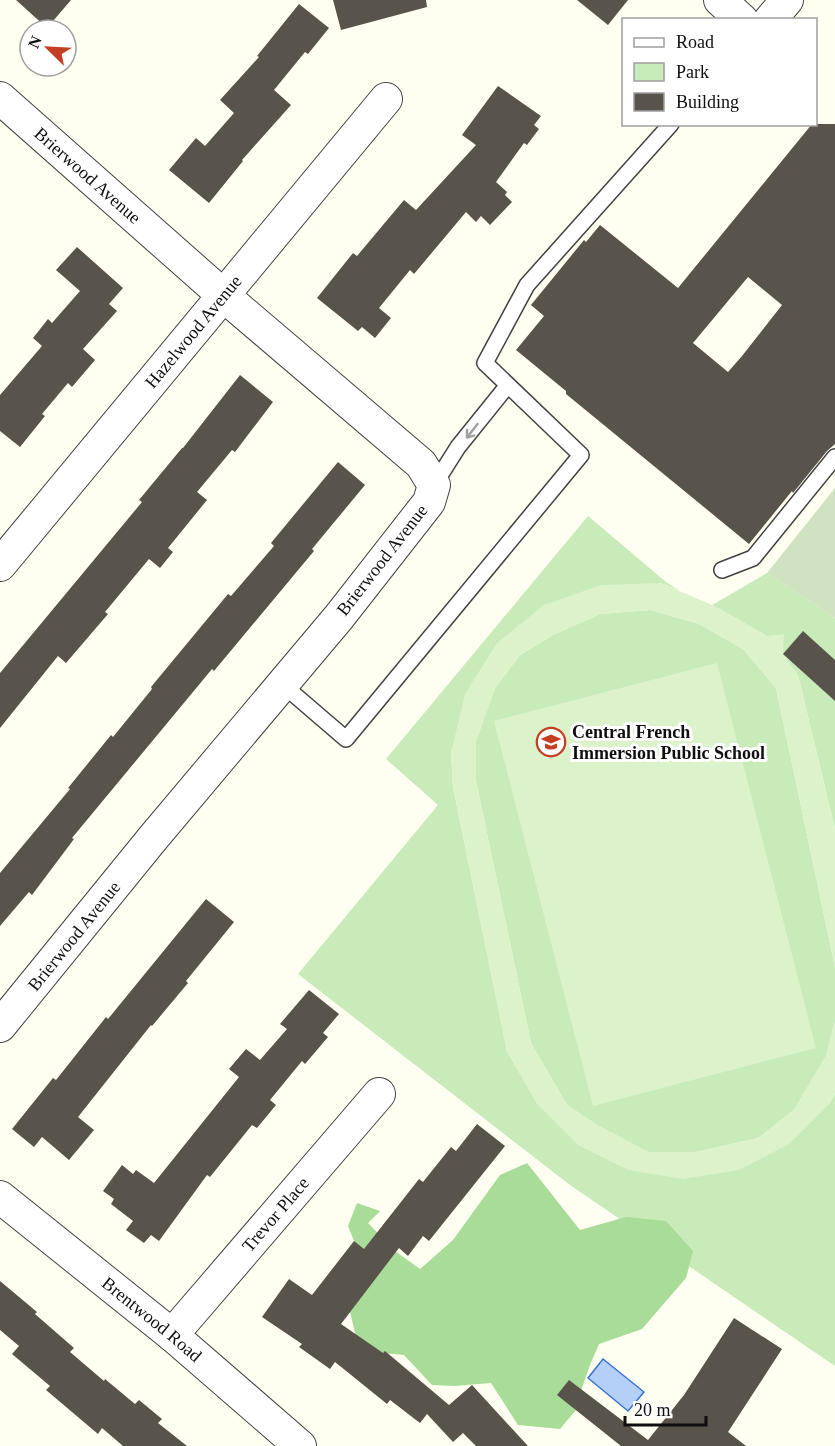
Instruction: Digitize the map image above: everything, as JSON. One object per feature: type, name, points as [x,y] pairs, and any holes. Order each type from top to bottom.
[{"type":"street","points":[[720,0],[740,18]]},
{"type":"street","points":[[772,18],[787,0]]},
{"type":"street","name":"Brierwood Avenue","points":[[0,98],[224,296],[421,464],[434,485],[429,502],[339,617],[153,838],[0,1026]]},
{"type":"street","name":"Hazelwood Avenue","points":[[0,565],[386,99]]},
{"type":"street","name":"Trevor Place","points":[[172,1335],[379,1094]]},
{"type":"street","name":"Brentwood Road","points":[[0,1197],[172,1335],[300,1446]]},
{"type":"lane","points":[[282,684],[346,739],[581,455],[485,363],[527,285],[669,126]]},
{"type":"lane","points":[[434,485],[458,447],[508,385]]},
{"type":"lane","points":[[722,570],[753,558],[835,457]]},
{"type":"green space","points":[[835,488],[835,618],[767,573]]},
{"type":"green space","points":[[588,516],[666,582],[680,591],[661,583],[544,605],[451,752],[453,787],[507,1051],[538,1105],[683,1179],[829,1104],[835,1093],[835,1366],[570,1185],[298,974],[438,805],[386,759]]},
{"type":"green space","points":[[767,573],[835,618],[835,829],[798,675],[767,636],[712,605]]},
{"type":"green space","points":[[661,583],[712,605],[767,636],[784,634],[783,654],[798,675],[835,829],[835,967],[776,688],[743,649],[699,624],[651,610],[600,614],[553,635],[520,655],[495,688],[476,741],[476,781],[531,1043],[567,1105],[597,1125],[649,1152],[696,1152],[758,1138],[794,1110],[826,1056],[835,1021],[835,1093],[829,1104],[789,1144],[739,1170],[683,1179],[628,1170],[578,1145],[538,1105],[507,1051],[453,787],[451,753],[465,694],[497,643],[544,605],[601,585]]},
{"type":"green space","points":[[651,610],[699,624],[743,649],[776,688],[835,967],[835,1021],[826,1056],[794,1110],[758,1138],[696,1152],[648,1152],[597,1125],[567,1105],[531,1043],[476,781],[476,741],[495,688],[520,655],[553,635],[600,614]]},
{"type":"green space","points":[[717,663],[816,1048],[593,1106],[494,721]]},
{"type":"green space","points":[[527,1163],[580,1230],[626,1217],[666,1221],[693,1251],[686,1278],[642,1329],[599,1344],[576,1410],[560,1429],[518,1425],[491,1383],[432,1385],[404,1355],[359,1349],[350,1312],[354,1241],[348,1226],[357,1203],[380,1211],[368,1223],[395,1251],[420,1269],[453,1240],[500,1175]]},
{"type":"water","points":[[603,1359],[644,1392],[628,1411],[588,1378]]},
{"type":"building","points":[[16,0],[71,0],[56,18],[36,18]]},
{"type":"building","points":[[333,0],[426,0],[427,7],[341,30]]},
{"type":"building","points":[[577,0],[628,0],[608,25]]},
{"type":"building","points":[[299,4],[329,28],[308,54],[305,52],[274,90],[291,105],[242,160],[209,203],[169,170],[196,138],[205,146],[234,113],[220,100],[259,57],[257,56]]},
{"type":"building","points":[[498,86],[541,116],[534,125],[539,129],[527,145],[524,143],[496,182],[507,192],[505,195],[512,202],[490,225],[481,216],[476,222],[466,212],[414,274],[410,270],[379,308],[391,318],[375,338],[362,327],[358,331],[317,298],[353,253],[357,256],[404,200],[416,210],[476,145],[462,135]]},
{"type":"building","points":[[835,124],[835,444],[793,493],[792,491],[749,544],[566,394],[566,391],[516,350],[544,316],[531,305],[584,240],[586,242],[600,225],[678,288],[810,126]],"holes":[[[748,277],[782,305],[728,372],[693,343]]]},
{"type":"building","points":[[77,247],[123,288],[109,304],[117,311],[83,349],[95,360],[72,387],[68,383],[42,414],[45,416],[20,447],[0,431],[0,395],[42,346],[33,338],[48,319],[52,323],[80,291],[56,270]]},
{"type":"building","points":[[240,375],[273,402],[235,452],[232,450],[197,492],[207,500],[168,548],[173,552],[160,568],[149,559],[105,612],[108,614],[66,663],[58,656],[0,728],[0,673],[142,502],[139,500]]},
{"type":"building","points":[[338,462],[365,485],[312,549],[314,551],[214,671],[212,669],[72,838],[74,839],[32,895],[29,892],[0,926],[0,873],[228,594],[231,596],[274,546],[271,543]]},
{"type":"building","points":[[803,631],[835,660],[835,701],[783,654]]},
{"type":"building","points":[[206,899],[234,922],[186,981],[188,983],[151,1025],[78,1117],[94,1130],[69,1160],[42,1137],[34,1147],[12,1129],[53,1078],[56,1080],[106,1017],[108,1019]]},
{"type":"building","points":[[309,990],[339,1014],[323,1033],[328,1037],[305,1064],[302,1061],[270,1100],[276,1105],[257,1128],[252,1125],[210,1177],[207,1175],[159,1241],[151,1235],[144,1243],[126,1230],[133,1221],[111,1204],[114,1199],[103,1191],[122,1165],[133,1174],[136,1170],[154,1183],[239,1077],[229,1069],[246,1049],[260,1060],[287,1029],[280,1024]]},
{"type":"building","points":[[477,1124],[505,1146],[429,1241],[423,1236],[408,1256],[399,1248],[341,1324],[383,1353],[385,1351],[449,1405],[472,1385],[528,1446],[476,1446],[463,1433],[453,1442],[427,1414],[420,1423],[390,1400],[387,1404],[335,1362],[330,1369],[299,1347],[302,1344],[262,1317],[289,1279],[312,1295],[354,1241],[364,1249],[419,1179],[423,1182],[451,1147],[456,1151]]},
{"type":"building","points":[[0,1281],[37,1312],[35,1314],[74,1348],[70,1352],[135,1404],[139,1400],[162,1419],[158,1423],[187,1446],[123,1446],[102,1428],[98,1434],[46,1390],[50,1386],[12,1354],[19,1346],[0,1330]]},
{"type":"building","points":[[734,1318],[782,1349],[728,1432],[746,1446],[621,1446],[557,1395],[569,1380],[648,1440],[684,1395]]},
{"type":"place","name":"Central French Immersion Public School","points":[[551,742]]}]
